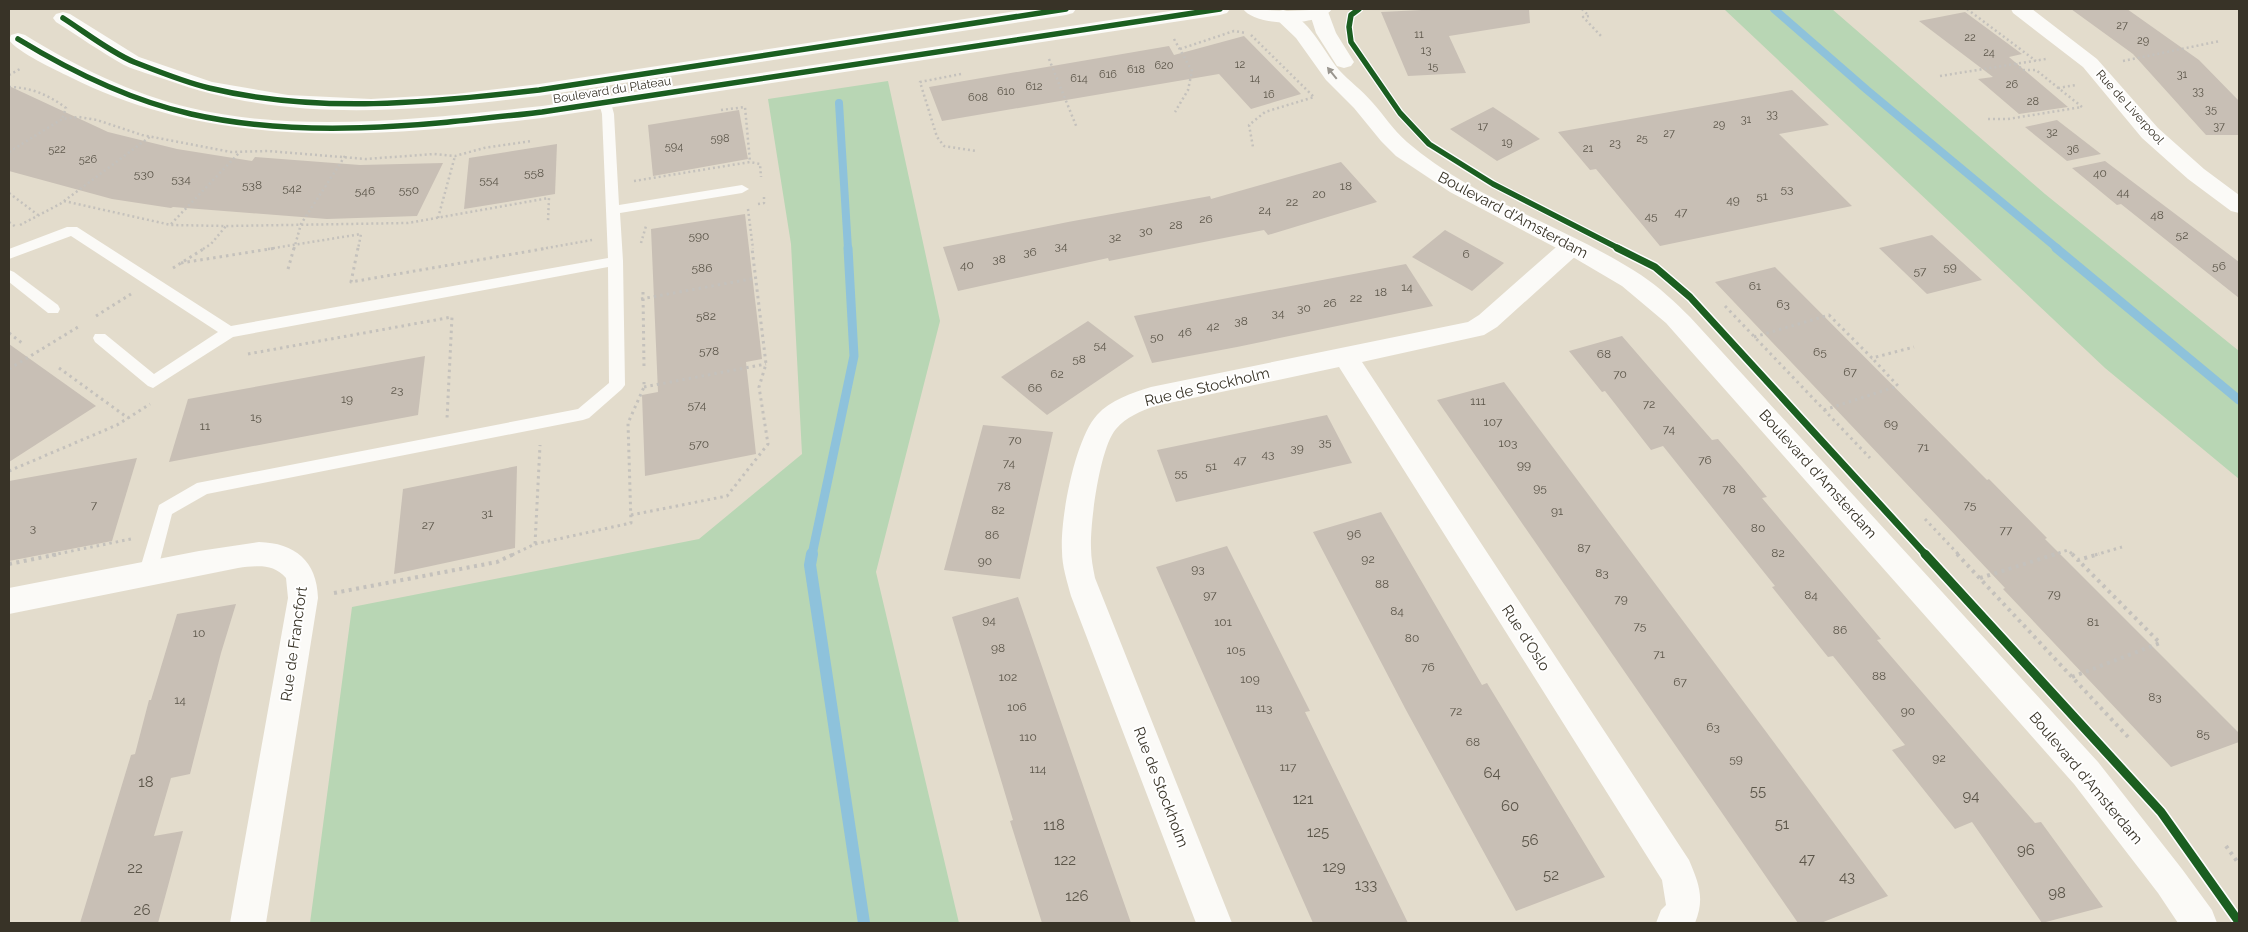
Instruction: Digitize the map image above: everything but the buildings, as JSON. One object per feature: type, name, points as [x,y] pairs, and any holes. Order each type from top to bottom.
[{"type":"street","name":"Boulevard du Plateau","points":[[57,21],[143,65],[174,77],[216,89],[269,100],[352,105],[425,102],[519,93],[1066,9]]},
{"type":"street","name":"Boulevard du Plateau","points":[[13,40],[138,99],[216,119],[292,125],[389,127],[532,114],[1220,9]]},
{"type":"street","points":[[1253,9],[1283,16],[1296,16],[1320,10]]},
{"type":"street","name":"Rue de Liverpool","points":[[2020,9],[2090,63],[2150,133],[2196,174],[2239,206]]},
{"type":"street","name":"Boulevard d'Amsterdam","points":[[1320,10],[1326,33],[1355,80],[1366,108]]},
{"type":"street","name":"Boulevard d'Amsterdam","points":[[1283,16],[1300,29],[1333,76],[1366,108],[1387,135],[1424,166],[1456,186],[1632,281],[1662,304],[1688,330],[2086,774],[2170,881],[2199,923]]},
{"type":"street","points":[[13,40],[57,21]]},
{"type":"street","name":"Rue de Stockholm","points":[[1214,923],[1078,572],[1076,548],[1078,525],[1092,449],[1102,426],[1123,408],[1151,397],[1466,331],[1482,325],[1571,247]]},
{"type":"street","name":"Rue d'Oslo","points":[[1346,356],[1677,872],[1685,896],[1681,917],[1674,923]]},
{"type":"street","name":"Rue de Francfort","points":[[9,601],[148,572],[243,555],[273,555],[292,564],[303,578],[303,598],[248,923]]},
{"type":"lane","points":[[148,572],[165,510],[204,488],[583,414],[618,385],[616,261],[605,102]]},
{"type":"lane","points":[[613,210],[742,189]]},
{"type":"lane","points":[[9,254],[72,230],[229,332]]},
{"type":"lane","points":[[100,338],[152,382],[229,332],[616,261]]},
{"type":"lane","points":[[9,275],[53,309]]},
{"type":"path","points":[[1582,9],[1589,16],[1583,17],[1601,36]]},
{"type":"path","points":[[1967,9],[2036,61]]},
{"type":"path","points":[[1180,49],[1234,31],[1249,33],[1314,97],[1265,112],[1249,125],[1253,147]]},
{"type":"path","points":[[1165,41],[1174,39],[1192,71],[1188,90],[1175,112]]},
{"type":"path","points":[[2123,61],[2220,41]]},
{"type":"path","points":[[1040,60],[1058,57]]},
{"type":"path","points":[[1940,76],[2053,58]]},
{"type":"path","points":[[1049,59],[1077,128]]},
{"type":"path","points":[[1988,119],[2008,119],[2082,107],[2036,70],[2023,70],[2016,64]]},
{"type":"path","points":[[964,73],[920,82],[937,137],[944,146],[976,151]]},
{"type":"path","points":[[2058,88],[2077,84]]},
{"type":"path","points":[[9,87],[24,87],[59,102],[66,108],[62,119],[9,152]]},
{"type":"path","points":[[717,111],[745,107],[750,162]]},
{"type":"path","points":[[9,231],[64,201],[151,136]]},
{"type":"path","points":[[171,225],[239,152]]},
{"type":"path","points":[[288,269],[301,224],[345,156]]},
{"type":"path","points":[[438,218],[455,156]]},
{"type":"path","points":[[9,193],[38,215]]},
{"type":"path","points":[[64,201],[171,225],[227,226],[399,223],[550,198],[548,221]]},
{"type":"path","points":[[631,515],[727,496],[768,444],[759,387],[766,364],[747,207]]},
{"type":"path","points":[[9,222],[16,227]]},
{"type":"path","points":[[93,318],[211,244],[227,226]]},
{"type":"path","points":[[181,263],[361,234],[351,282],[613,237]]},
{"type":"path","points":[[616,304],[756,278]]},
{"type":"path","points":[[1725,306],[1870,458]]},
{"type":"path","points":[[1754,337],[1829,315],[1898,386],[1824,410]]},
{"type":"path","points":[[242,355],[452,317],[447,422]]},
{"type":"path","points":[[9,369],[84,323]]},
{"type":"path","points":[[9,332],[22,342]]},
{"type":"path","points":[[1872,358],[1914,347]]},
{"type":"path","points":[[618,385],[629,390],[766,364]]},
{"type":"path","points":[[59,368],[128,418]]},
{"type":"path","points":[[9,471],[117,425],[152,403]]},
{"type":"path","points":[[303,598],[497,562],[535,544],[540,422]]},
{"type":"path","points":[[1924,519],[2129,738]]},
{"type":"path","points":[[9,564],[131,539],[134,529]]},
{"type":"path","points":[[2078,560],[2122,547]]},
{"type":"path","points":[[1980,578],[2068,550],[2160,643],[2072,677]]},
{"type":"path","points":[[2226,846],[2239,864]]},
{"type":"green space","points":[[1724,9],[1832,9],[2045,194],[2239,351],[2239,479],[2105,368]]},
{"type":"green space","points":[[888,81],[940,321],[876,572],[959,923],[310,923],[352,607],[699,539],[802,454],[791,244],[768,99]]},
{"type":"waterway","points":[[1774,9],[1867,90],[2058,249]]},
{"type":"waterway","points":[[839,103],[848,249]]},
{"type":"waterway","points":[[812,555],[854,356],[848,248]]},
{"type":"waterway","points":[[2056,248],[2239,400]]},
{"type":"waterway","points":[[812,554],[810,565],[864,923]]},
{"type":"cycle path","points":[[63,18],[132,61],[208,88],[288,102],[371,105],[455,100],[539,90],[1066,9]]},
{"type":"cycle path","points":[[18,39],[63,66],[88,78],[139,99],[166,107],[217,119],[258,124],[339,127],[461,121],[542,112],[1220,9]]},
{"type":"cycle path","points":[[1359,9],[1351,15],[1349,27],[1351,42],[1400,113],[1429,144],[1493,184],[1655,267],[1690,297],[2161,812],[2239,922]]}]
